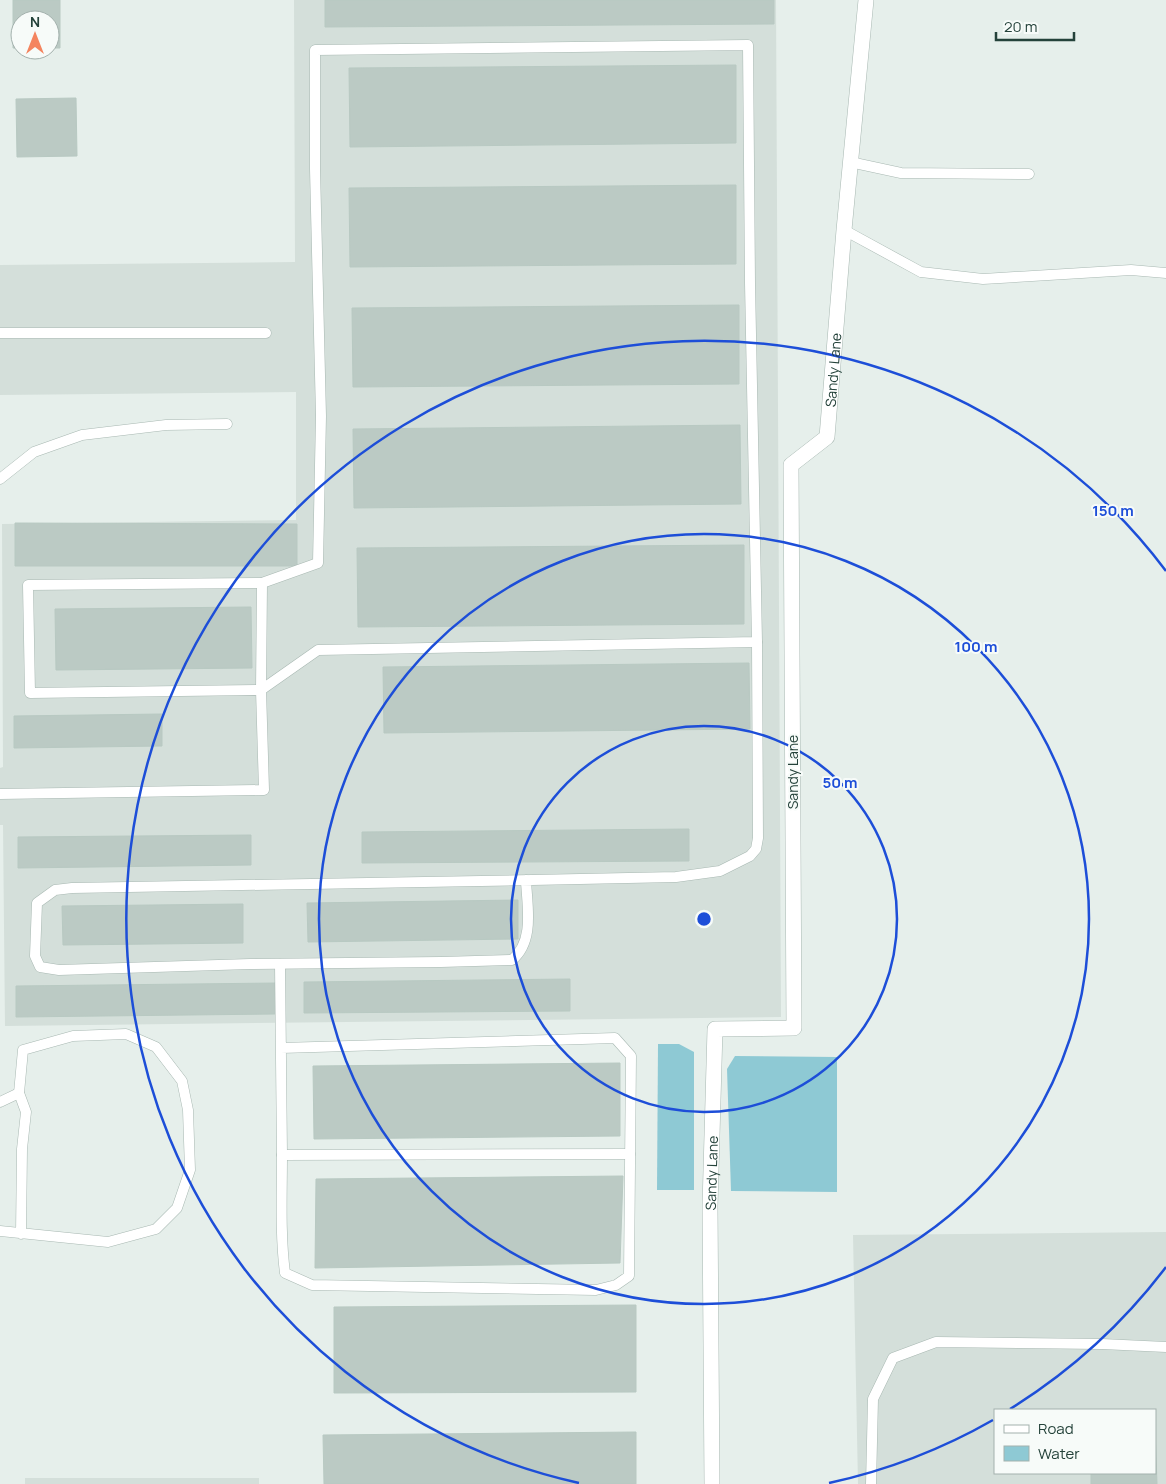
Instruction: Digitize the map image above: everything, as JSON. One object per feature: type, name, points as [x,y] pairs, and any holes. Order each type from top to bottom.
[{"type":"street","name":"Sandy Lane","points":[[712,1484],[710,1206],[714,1029],[794,1028],[791,465],[827,437],[850,162],[866,0]]},
{"type":"lane","points":[[526,880],[528,933],[520,953],[512,960],[59,970],[40,967],[34,956],[37,903],[55,890],[72,888],[676,877],[720,871],[750,856],[756,849],[758,838],[758,642],[750,283],[748,44],[315,50],[315,169],[321,416],[318,563],[262,583],[28,585],[30,694],[261,690],[318,650],[758,642]]},
{"type":"lane","points":[[850,162],[901,173],[1030,174]]},
{"type":"lane","points":[[844,230],[921,272],[983,279],[1131,270],[1166,274]]},
{"type":"lane","points":[[0,333],[266,333]]},
{"type":"lane","points":[[0,479],[34,452],[82,435],[166,425],[227,424]]},
{"type":"lane","points":[[0,794],[264,790],[261,690],[262,583]]},
{"type":"lane","points":[[280,964],[282,1250],[285,1273],[312,1285],[596,1290],[616,1285],[629,1276],[631,1056],[615,1038],[281,1048]]},
{"type":"lane","points":[[0,1231],[21,1234],[108,1242],[156,1229],[177,1208],[190,1170],[188,1110],[182,1081],[156,1048],[126,1034],[74,1036],[23,1050],[19,1093],[26,1112],[22,1149],[21,1234]]},
{"type":"lane","points":[[0,1102],[19,1093]]},
{"type":"lane","points":[[282,1155],[630,1154]]},
{"type":"lane","points":[[872,1484],[873,1399],[893,1358],[936,1342],[1102,1344],[1166,1347]]},
{"type":"shaded area","points":[[294,0],[776,0],[781,1017],[5,1026],[3,825],[0,825],[0,768],[3,767],[2,524],[296,520],[296,392],[0,395],[0,265],[295,262]]},
{"type":"shaded area","points":[[1166,1232],[1166,1484],[858,1484],[853,1235]]},
{"type":"shaded area","points":[[25,1478],[259,1478],[259,1484],[25,1484]]},
{"type":"water","points":[[658,1044],[679,1044],[694,1052],[694,1190],[657,1190]]},
{"type":"water","points":[[735,1056],[837,1057],[837,1192],[731,1191],[727,1069]]},
{"type":"building","points":[[13,0],[60,0],[60,10],[13,10]]},
{"type":"building","points":[[325,0],[774,0],[774,24],[325,27]]},
{"type":"building","points":[[736,65],[736,143],[350,147],[349,68]]},
{"type":"building","points":[[76,98],[77,156],[17,157],[16,99]]},
{"type":"building","points":[[736,185],[736,264],[350,267],[349,188]]},
{"type":"building","points":[[739,305],[739,384],[353,387],[352,308]]},
{"type":"building","points":[[740,425],[741,504],[354,508],[353,429]]},
{"type":"building","points":[[15,523],[297,524],[297,566],[15,566]]},
{"type":"building","points":[[744,545],[744,624],[358,627],[357,548]]},
{"type":"building","points":[[251,607],[252,668],[56,670],[55,609]]},
{"type":"building","points":[[749,663],[750,729],[384,733],[383,667]]},
{"type":"building","points":[[162,714],[162,746],[14,748],[14,716]]},
{"type":"building","points":[[689,829],[689,861],[362,863],[362,832]]},
{"type":"building","points":[[251,835],[251,865],[18,868],[18,837]]},
{"type":"building","points":[[518,900],[518,939],[308,942],[307,903]]},
{"type":"building","points":[[243,904],[243,943],[63,945],[62,906]]},
{"type":"building","points":[[570,979],[570,1011],[304,1013],[304,982]]},
{"type":"building","points":[[277,983],[275,1014],[16,1017],[16,986]]},
{"type":"building","points":[[620,1063],[620,1136],[314,1139],[313,1066]]},
{"type":"building","points":[[623,1176],[620,1263],[315,1268],[316,1179]]},
{"type":"building","points":[[636,1305],[636,1392],[334,1393],[334,1307]]},
{"type":"building","points":[[636,1432],[636,1484],[324,1484],[323,1435]]},
{"type":"building","points":[[1156,1456],[1157,1484],[1091,1484],[1091,1474],[1156,1474]]}]
